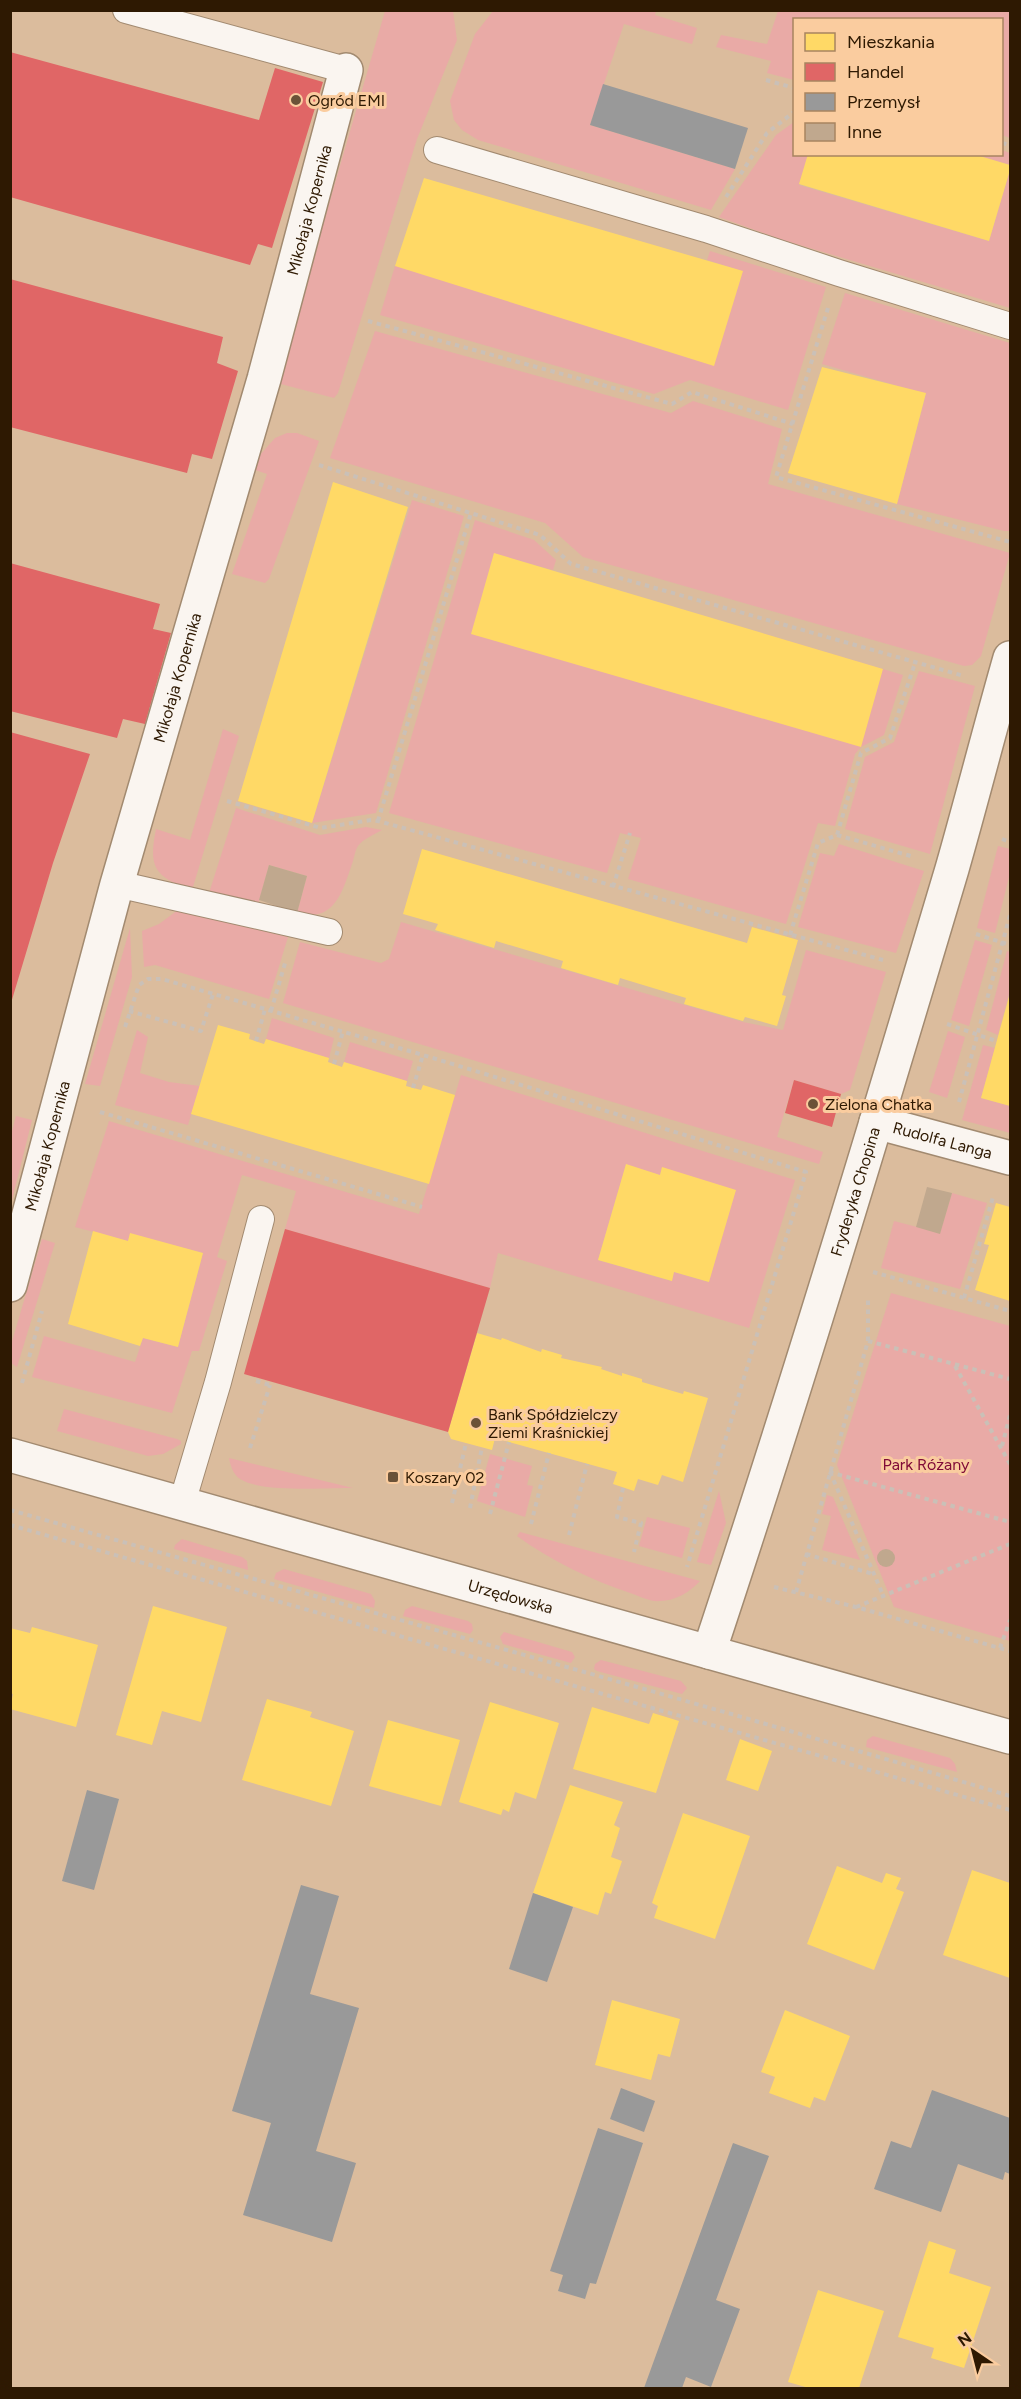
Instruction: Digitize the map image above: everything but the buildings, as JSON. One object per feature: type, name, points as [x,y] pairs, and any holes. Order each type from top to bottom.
[{"type":"street","name":"Mikołaja Kopernika","points":[[13,1266],[117,884],[264,379],[346,70]]},
{"type":"street","name":"Fryderyka Chopina","points":[[709,1652],[876,1122],[1008,672]]},
{"type":"street","name":"Rudolfa Langa","points":[[876,1122],[1011,1158]]},
{"type":"street","name":"Urzędowska","points":[[10,1455],[1011,1737]]},
{"type":"lane","points":[[126,10],[346,70]]},
{"type":"lane","points":[[437,150],[706,229],[1011,326]]},
{"type":"lane","points":[[117,884],[329,932]]},
{"type":"lane","points":[[182,1503],[212,1403],[261,1220]]},
{"type":"path","points":[[766,80],[793,87]]},
{"type":"path","points":[[706,229],[767,133],[793,114]]},
{"type":"path","points":[[839,273],[776,477],[1011,542]]},
{"type":"path","points":[[368,321],[672,404],[692,392],[793,424]]},
{"type":"path","points":[[319,465],[540,535],[572,564],[915,663],[1008,672]]},
{"type":"path","points":[[378,822],[471,513]]},
{"type":"path","points":[[837,835],[861,753],[890,738],[915,663]]},
{"type":"path","points":[[227,801],[321,828],[371,820],[921,970]]},
{"type":"path","points":[[613,886],[630,833]]},
{"type":"path","points":[[790,935],[818,843],[837,835],[952,868]]},
{"type":"path","points":[[956,1113],[1011,915]]},
{"type":"path","points":[[271,1011],[297,924]]},
{"type":"path","points":[[966,931],[1011,945]]},
{"type":"path","points":[[123,1033],[139,985],[148,979],[162,979],[343,1031],[806,1172],[687,1567]]},
{"type":"path","points":[[129,1011],[201,1031],[213,994]]},
{"type":"path","points":[[256,1041],[265,1009]]},
{"type":"path","points":[[940,1022],[996,1041]]},
{"type":"path","points":[[334,1064],[343,1031]]},
{"type":"path","points":[[413,1088],[423,1055]]},
{"type":"path","points":[[103,1101],[100,1112],[422,1207]]},
{"type":"path","points":[[964,1298],[993,1197]]},
{"type":"path","points":[[868,1271],[1011,1311]]},
{"type":"path","points":[[796,1593],[868,1341],[868,1294]]},
{"type":"path","points":[[22,1383],[44,1304]]},
{"type":"path","points":[[868,1341],[955,1366],[1011,1379]]},
{"type":"path","points":[[955,1366],[1011,1464]]},
{"type":"path","points":[[250,1448],[270,1385]]},
{"type":"path","points":[[1002,1447],[1011,1415]]},
{"type":"path","points":[[490,1514],[509,1442]]},
{"type":"path","points":[[452,1503],[466,1443]]},
{"type":"path","points":[[470,1508],[482,1447]]},
{"type":"path","points":[[531,1524],[549,1453]]},
{"type":"path","points":[[569,1534],[587,1464]]},
{"type":"path","points":[[829,1472],[1011,1522]]},
{"type":"path","points":[[829,1472],[883,1595]]},
{"type":"path","points":[[624,1488],[617,1517],[641,1523],[634,1552]]},
{"type":"path","points":[[10,1510],[769,1724],[1011,1796]]},
{"type":"path","points":[[10,1525],[1011,1810]]},
{"type":"path","points":[[856,1607],[1011,1544]]},
{"type":"path","points":[[806,1554],[874,1574]]},
{"type":"path","points":[[764,1584],[856,1607],[1011,1651]]},
{"type":"path","points":[[1000,1648],[1011,1620]]},
{"type":"green space","points":[[385,11],[453,11],[457,40],[417,139],[338,393],[334,398],[277,383]]},
{"type":"green space","points":[[493,11],[656,11],[655,15],[697,28],[692,44],[624,24],[590,125],[735,169],[711,210],[478,140],[462,130],[454,120],[450,101],[475,34]]},
{"type":"green space","points":[[778,11],[1010,11],[1010,138],[1003,135],[1003,18],[793,18],[793,80],[767,73],[771,61],[716,47],[721,35],[767,44]]},
{"type":"green space","points":[[793,123],[793,156],[808,156],[799,185],[989,241],[1010,170],[1010,308],[783,240],[719,217],[776,135]]},
{"type":"green space","points":[[1003,150],[1010,153],[1010,165],[979,156],[1003,156]]},
{"type":"green space","points":[[710,251],[826,287],[788,410],[690,380],[654,394],[380,315],[395,266],[742,271],[707,260]]},
{"type":"green space","points":[[845,293],[1010,343],[1010,531],[897,504],[926,394],[822,364]]},
{"type":"green space","points":[[375,331],[671,413],[693,401],[782,429],[768,484],[1010,553],[981,656],[972,665],[964,666],[583,557],[545,523],[330,458]]},
{"type":"green space","points":[[287,433],[297,433],[319,441],[269,579],[265,583],[232,574],[267,474],[255,470],[253,463],[275,438]]},
{"type":"green space","points":[[412,500],[464,516],[376,813],[312,823]]},
{"type":"green space","points":[[475,520],[534,540],[556,560],[553,570],[494,554],[903,675],[884,735],[861,747],[855,754],[835,826],[818,823],[786,924],[628,879],[641,838],[620,833],[607,873],[389,813]]},
{"type":"green space","points":[[919,671],[975,686],[930,854],[845,829],[865,757],[894,742]]},
{"type":"green space","points":[[223,729],[239,736],[192,890],[170,880],[157,869],[153,853],[156,829],[190,840]]},
{"type":"green space","points":[[236,808],[320,835],[366,827],[382,830],[358,846],[335,903],[320,914],[310,915],[297,913],[307,876],[269,865],[258,905],[209,893]]},
{"type":"green space","points":[[839,844],[924,871],[896,953],[798,927],[820,853],[834,856]]},
{"type":"green space","points":[[998,846],[1010,849],[1010,873],[995,933],[977,928]]},
{"type":"green space","points":[[178,910],[288,937],[269,999],[155,965],[144,967],[142,931],[159,924]]},
{"type":"green space","points":[[401,922],[743,1022],[783,1030],[806,950],[886,972],[850,1090],[841,1094],[794,1080],[777,1137],[823,1152],[819,1164],[283,1003],[300,942],[381,963],[389,959]]},
{"type":"green space","points":[[130,928],[132,977],[100,1086],[85,1084]]},
{"type":"green space","points":[[975,940],[992,945],[969,1026],[951,1020]]},
{"type":"green space","points":[[1007,951],[1010,952],[1010,991],[998,1035],[986,1030]]},
{"type":"green space","points":[[272,1018],[334,1038],[329,1058],[266,1039]]},
{"type":"green space","points":[[137,1030],[148,1037],[140,1073],[169,1082],[200,1086],[188,1125],[115,1105]]},
{"type":"green space","points":[[948,1031],[965,1037],[947,1098],[929,1092]]},
{"type":"green space","points":[[350,1042],[413,1061],[407,1081],[344,1062]]},
{"type":"green space","points":[[983,1045],[995,1048],[981,1098],[1010,1106],[1010,1133],[962,1120]]},
{"type":"green space","points":[[461,1075],[795,1180],[749,1328],[498,1253],[490,1288],[285,1229],[296,1191],[242,1175],[217,1257],[227,1261],[199,1351],[192,1351],[172,1413],[32,1377],[44,1336],[135,1362],[143,1338],[178,1347],[203,1253],[130,1234],[128,1241],[75,1227],[109,1121],[419,1214]],"holes":[[[626,1165],[660,1175],[662,1168],[708,1282],[674,1272],[671,1281],[598,1260]]]},
{"type":"green space","points":[[16,1116],[32,1120],[11,1204],[11,1135]]},
{"type":"green space","points":[[952,1193],[987,1203],[960,1289],[881,1268],[894,1221],[940,1233]]},
{"type":"green space","points":[[42,1239],[55,1243],[17,1367],[11,1363],[11,1345]]},
{"type":"green space","name":"Park Różany","points":[[891,1293],[1010,1326],[1010,1641],[894,1607],[837,1465]]},
{"type":"green space","points":[[64,1409],[177,1439],[181,1441],[181,1444],[163,1454],[148,1456],[57,1431]]},
{"type":"green space","points":[[490,1454],[532,1466],[527,1485],[533,1486],[525,1517],[477,1501]]},
{"type":"green space","points":[[229,1458],[353,1488],[297,1489],[254,1484],[235,1475]]},
{"type":"green space","points":[[719,1491],[726,1523],[711,1565],[697,1562]]},
{"type":"green space","points":[[827,1495],[833,1497],[860,1560],[822,1550],[831,1516],[822,1514]]},
{"type":"green space","points":[[647,1517],[690,1528],[682,1558],[639,1546]]},
{"type":"green space","points":[[520,1532],[700,1581],[677,1598],[666,1601],[650,1600],[573,1570],[517,1536]]},
{"type":"green space","points":[[182,1539],[242,1557],[247,1561],[248,1570],[174,1549]]},
{"type":"green space","points":[[284,1569],[371,1594],[375,1601],[374,1608],[274,1579],[276,1573]]},
{"type":"green space","points":[[412,1606],[468,1621],[472,1624],[473,1630],[470,1634],[403,1616],[405,1610]]},
{"type":"green space","points":[[504,1632],[572,1652],[575,1657],[571,1663],[503,1644],[500,1637]]},
{"type":"green space","points":[[601,1660],[681,1681],[687,1688],[682,1694],[597,1671],[594,1669],[595,1664]]},
{"type":"green space","points":[[873,1736],[950,1758],[957,1772],[866,1747],[867,1740]]},
{"type":"place","name":"Ogród EMI","points":[[296,100]]},
{"type":"place","name":"Zielona Chatka","points":[[813,1104]]},
{"type":"place","name":"Bank Spółdzielczy Ziemi Kraśnickiej","points":[[476,1423]]},
{"type":"place","name":"Koszary 02","points":[[393,1477]]}]
